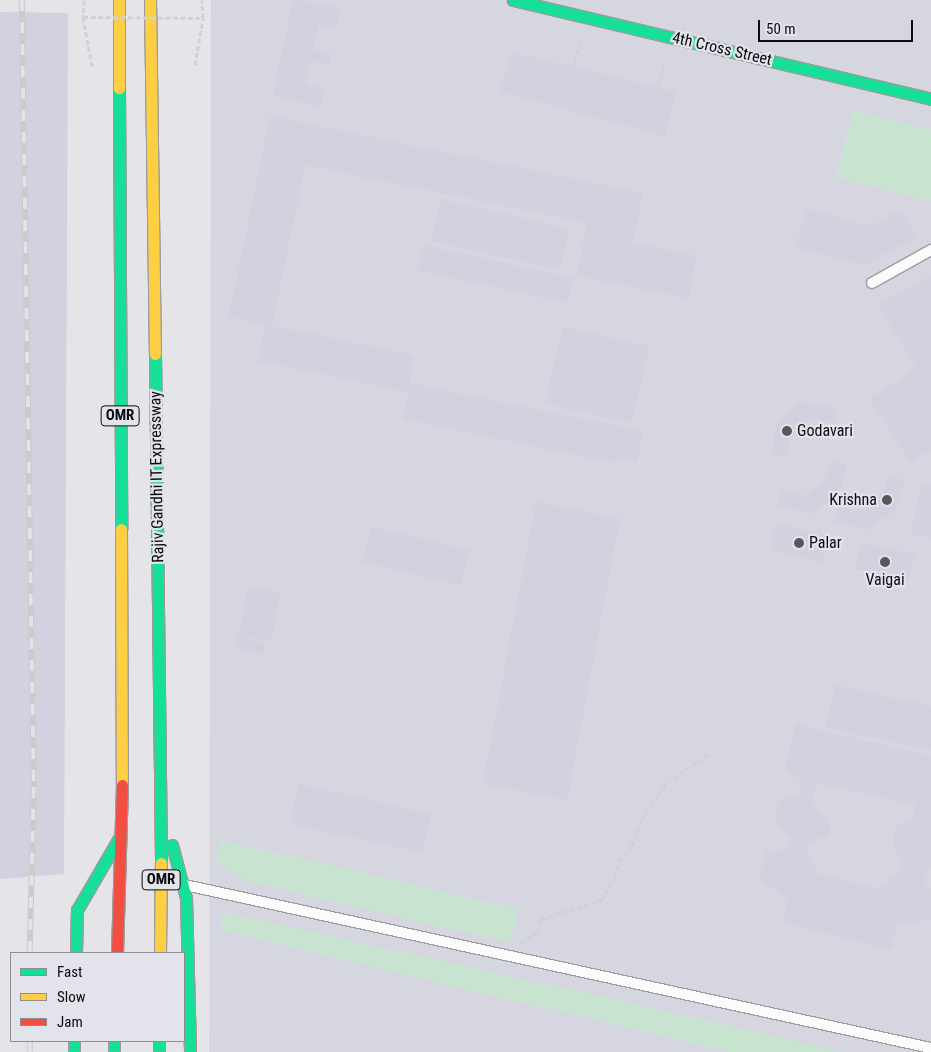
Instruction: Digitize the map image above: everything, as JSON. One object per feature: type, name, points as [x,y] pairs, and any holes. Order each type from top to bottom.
[{"type":"main road","name":"OMR","points":[[117,952],[122,833],[119,0]]},
{"type":"main road","name":"Rajiv Gandhi IT Expressway","points":[[150,0],[162,806],[160,952]]},
{"type":"main road","name":"4th Cross Street","points":[[513,0],[931,99]]},
{"type":"main road","points":[[162,806],[186,898],[190,1052]]},
{"type":"main road","points":[[76,952],[77,910],[122,833]]},
{"type":"lane","points":[[872,283],[931,250]]},
{"type":"lane","points":[[181,884],[931,1048]]},
{"type":"path","points":[[84,0],[83,17],[92,66]]},
{"type":"path","points":[[195,65],[203,18],[202,0]]},
{"type":"path","points":[[83,17],[203,18]]},
{"type":"path","points":[[514,956],[526,937],[538,932],[541,919],[602,900],[615,877],[619,862],[632,846],[642,819],[667,782],[708,755]]},
{"type":"shaded area","points":[[211,0],[931,0],[931,1052],[209,1052]]},
{"type":"green space","points":[[853,110],[931,129],[931,201],[836,177]]},
{"type":"green space","points":[[220,840],[519,909],[511,943],[245,881],[243,876],[216,864]]},
{"type":"green space","points":[[223,912],[697,1018],[839,1052],[728,1052],[220,930]]},
{"type":"building","points":[[293,0],[341,7],[336,28],[319,25],[313,50],[331,53],[329,65],[310,61],[306,84],[324,88],[320,106],[273,96]]},
{"type":"building","points":[[0,12],[68,13],[64,874],[0,879]]},
{"type":"building","points":[[511,52],[676,92],[665,136],[501,92]]},
{"type":"building","points":[[270,116],[643,193],[633,243],[697,256],[688,298],[577,276],[587,223],[305,165],[272,326],[415,355],[409,383],[643,431],[637,463],[615,458],[614,463],[403,419],[408,392],[258,361],[266,324],[229,317]]},
{"type":"building","points":[[441,199],[570,229],[560,270],[431,241]]},
{"type":"building","points":[[806,209],[871,226],[902,209],[917,237],[864,265],[796,248]]},
{"type":"building","points":[[423,245],[573,278],[568,303],[417,270]]},
{"type":"building","points":[[931,275],[931,450],[911,463],[869,399],[916,368],[878,305]]},
{"type":"building","points":[[563,327],[649,346],[632,423],[545,404]]},
{"type":"building","name":"Godavari","points":[[803,401],[837,407],[835,423],[812,419],[790,439],[788,457],[772,454],[776,424]]},
{"type":"building","points":[[831,460],[847,464],[839,494],[811,514],[777,506],[781,490],[804,496],[826,478]]},
{"type":"building","name":"Krishna","points":[[888,476],[904,480],[896,510],[867,530],[834,522],[838,506],[860,511],[883,494]]},
{"type":"building","points":[[922,481],[931,483],[931,538],[911,534]]},
{"type":"building","points":[[536,502],[620,518],[567,800],[483,784]]},
{"type":"building","name":"Palar","points":[[775,524],[829,535],[823,562],[769,550]]},
{"type":"building","points":[[371,527],[469,550],[461,585],[363,562]]},
{"type":"building","name":"Vaigai","points":[[861,543],[915,554],[909,581],[855,569]]},
{"type":"building","points":[[248,587],[280,592],[271,641],[239,635]]},
{"type":"building","points":[[238,636],[265,644],[262,655],[235,647]]},
{"type":"building","points":[[835,685],[931,706],[931,750],[825,728]]},
{"type":"building","points":[[796,724],[931,756],[931,866],[924,882],[931,889],[931,920],[897,923],[891,949],[782,923],[788,900],[759,878],[765,853],[788,848],[790,839],[774,818],[778,801],[799,796],[803,781],[785,770]],"holes":[[[816,783],[916,805],[913,819],[896,827],[893,844],[900,864],[898,875],[877,888],[821,875],[806,853],[809,843],[828,835],[831,821],[812,803]]]},
{"type":"building","points":[[299,784],[431,814],[423,853],[290,824]]},
{"type":"railway","points":[[22,0],[34,787],[30,952]]},
{"type":"railway","points":[[30,1042],[30,1052]]},
{"type":"traffic: fast","points":[[513,0],[931,99]]},
{"type":"traffic: fast","points":[[119,88],[121,529]]},
{"type":"traffic: fast","points":[[155,354],[161,863]]},
{"type":"traffic: fast","points":[[76,952],[77,910],[120,836]]},
{"type":"traffic: fast","points":[[172,845],[186,898],[190,1052]]},
{"type":"traffic: fast","points":[[74,1042],[74,1052]]},
{"type":"traffic: fast","points":[[114,1042],[114,1052]]},
{"type":"traffic: fast","points":[[159,1042],[159,1052]]},
{"type":"traffic: slow","points":[[119,0],[119,88]]},
{"type":"traffic: slow","points":[[150,0],[155,354]]},
{"type":"traffic: slow","points":[[121,529],[122,785]]},
{"type":"traffic: slow","points":[[160,952],[161,863]]},
{"type":"traffic: jam","points":[[117,952],[122,785]]},
{"type":"place","name":"Godavari","points":[[787,431]]},
{"type":"place","name":"Krishna","points":[[887,500]]},
{"type":"place","name":"Palar","points":[[799,543]]},
{"type":"place","name":"Vaigai","points":[[885,562]]}]
